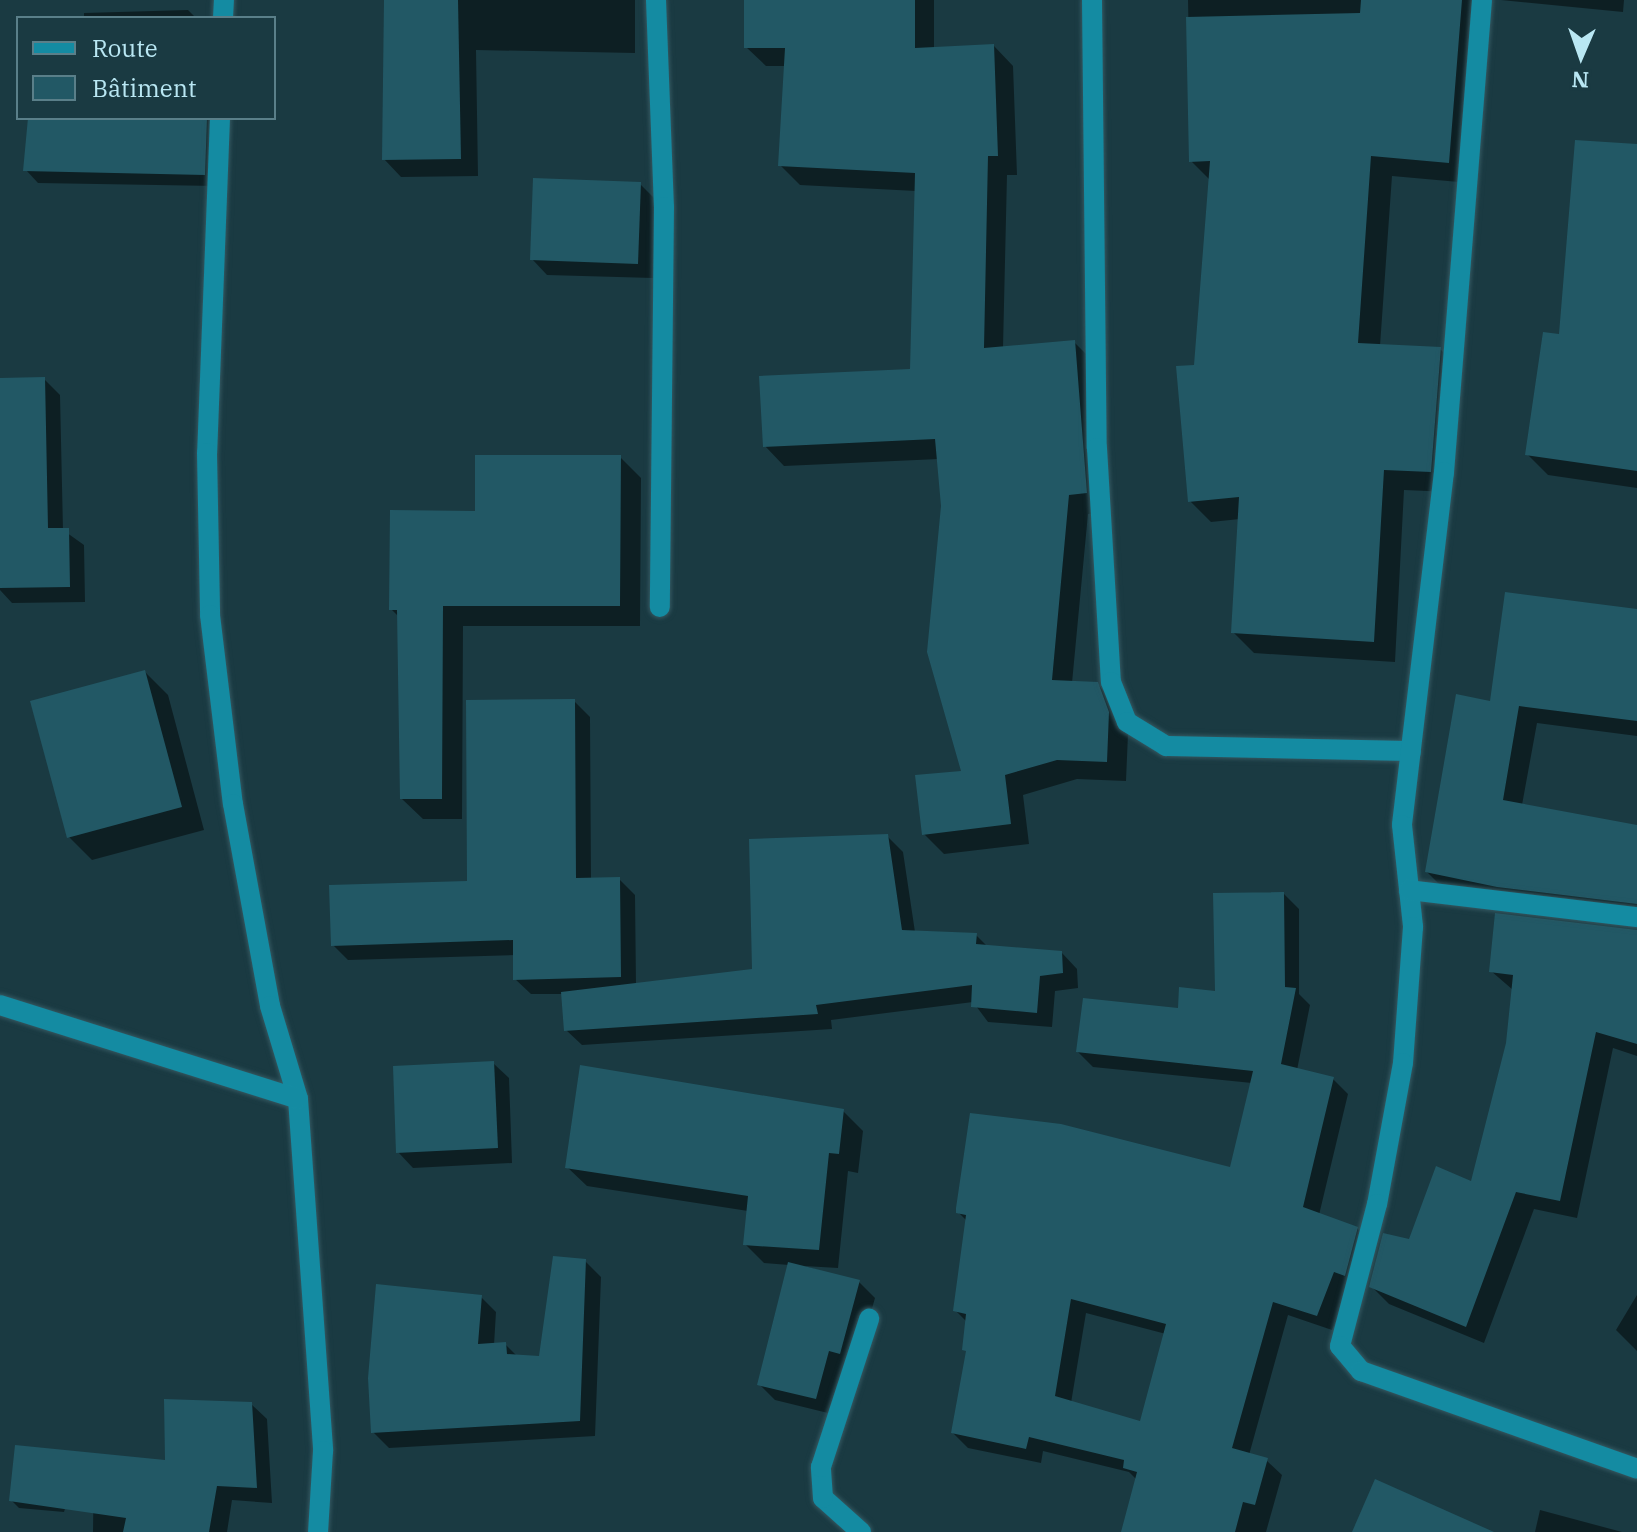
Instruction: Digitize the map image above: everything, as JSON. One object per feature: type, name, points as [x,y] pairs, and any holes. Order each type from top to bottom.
[{"type":"street","points":[[656,0],[664,207],[660,607]]},
{"type":"street","points":[[1092,0],[1097,448],[1111,682],[1127,722],[1166,746],[1411,751]]},
{"type":"street","points":[[1482,0],[1444,472],[1402,825],[1413,927],[1403,1063],[1377,1204],[1340,1346],[1361,1371],[1637,1469]]},
{"type":"street","points":[[220,120],[207,453],[210,615],[233,804],[270,1006],[298,1099],[323,1451],[318,1532]]},
{"type":"street","points":[[1409,890],[1637,917]]},
{"type":"street","points":[[0,1005],[298,1099]]},
{"type":"street","points":[[861,1532],[823,1498],[821,1467],[869,1319]]},
{"type":"building","points":[[384,0],[458,0],[461,159],[382,160]]},
{"type":"building","points":[[744,0],[915,0],[915,48],[994,44],[998,156],[988,156],[984,348],[1075,340],[1087,493],[1069,495],[1052,680],[1098,682],[1109,712],[1107,762],[1057,760],[1005,775],[1011,824],[922,835],[915,775],[961,771],[927,652],[941,506],[935,439],[763,447],[759,376],[910,369],[915,173],[778,166],[785,48],[744,48]]},
{"type":"building","points":[[1361,0],[1462,0],[1449,163],[1371,156],[1358,343],[1441,347],[1431,472],[1384,470],[1374,642],[1231,633],[1239,497],[1188,502],[1176,366],[1194,365],[1210,161],[1189,162],[1186,17],[1360,13]]},
{"type":"building","points":[[28,120],[207,120],[205,175],[23,171]]},
{"type":"building","points":[[1575,140],[1637,144],[1637,471],[1525,455],[1543,332],[1559,334]]},
{"type":"building","points":[[533,178],[641,182],[638,264],[530,260]]},
{"type":"building","points":[[45,377],[48,528],[69,528],[70,587],[0,588],[0,378]]},
{"type":"building","points":[[475,455],[621,455],[620,606],[443,606],[442,799],[400,799],[397,610],[389,610],[390,510],[475,511]]},
{"type":"building","points":[[1505,592],[1637,609],[1637,721],[1519,706],[1503,800],[1637,825],[1637,904],[1497,887],[1425,872],[1456,694],[1490,701]]},
{"type":"building","points":[[145,670],[182,807],[67,838],[30,701]]},
{"type":"building","points":[[575,699],[576,878],[620,877],[621,977],[513,980],[513,940],[331,946],[329,885],[467,881],[466,700]]},
{"type":"building","points":[[888,834],[902,930],[977,933],[976,944],[1062,951],[1063,973],[1040,976],[1037,1013],[971,1007],[972,985],[816,1005],[818,1014],[564,1031],[561,992],[752,969],[749,839]]},
{"type":"building","points":[[1284,892],[1285,987],[1296,988],[1281,1064],[1334,1077],[1303,1207],[1358,1227],[1345,1276],[1334,1272],[1317,1316],[1273,1302],[1232,1448],[1268,1458],[1255,1505],[1243,1502],[1235,1532],[1121,1532],[1137,1472],[1123,1468],[1124,1460],[1029,1437],[1026,1449],[951,1433],[966,1351],[962,1350],[966,1314],[953,1311],[966,1215],[956,1213],[956,1208],[970,1113],[1061,1124],[1230,1167],[1253,1071],[1076,1052],[1083,998],[1178,1008],[1179,987],[1215,991],[1213,893]],"holes":[[[1071,1299],[1166,1324],[1140,1421],[1055,1396]]]},
{"type":"building","points":[[1495,913],[1637,930],[1637,1044],[1596,1032],[1560,1201],[1516,1192],[1466,1327],[1369,1287],[1383,1233],[1409,1239],[1436,1166],[1471,1181],[1506,1043],[1513,975],[1489,972]]},
{"type":"building","points":[[494,1061],[498,1148],[396,1153],[393,1066]]},
{"type":"building","points":[[580,1065],[844,1109],[839,1154],[829,1153],[819,1250],[743,1245],[748,1196],[565,1168]]},
{"type":"building","points":[[553,1256],[586,1259],[580,1421],[371,1433],[368,1378],[376,1284],[482,1295],[478,1344],[506,1342],[507,1354],[539,1356]]},
{"type":"building","points":[[788,1262],[860,1280],[840,1354],[829,1351],[816,1399],[757,1385]]},
{"type":"building","points":[[164,1399],[252,1402],[257,1488],[217,1486],[209,1532],[123,1532],[126,1518],[9,1501],[15,1445],[165,1460]]},
{"type":"building","points":[[1375,1479],[1494,1532],[1352,1532]]}]
